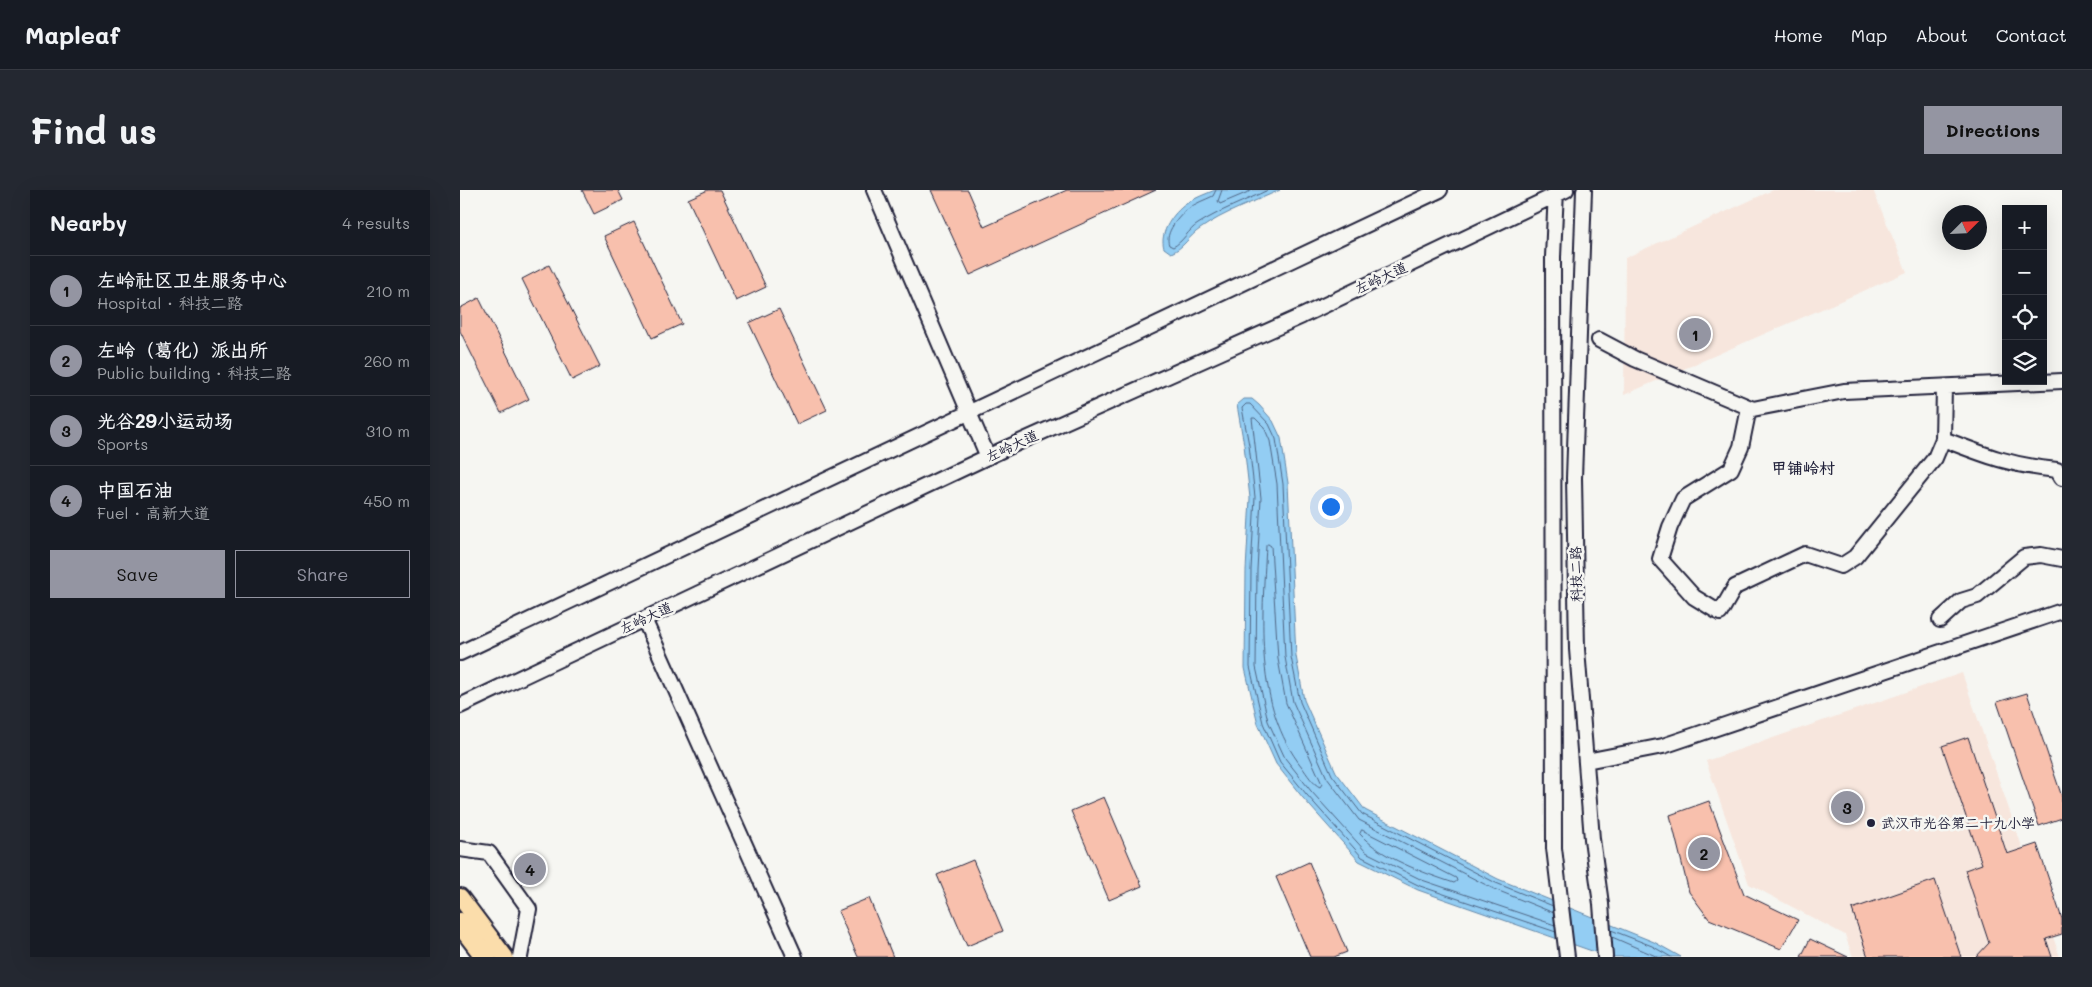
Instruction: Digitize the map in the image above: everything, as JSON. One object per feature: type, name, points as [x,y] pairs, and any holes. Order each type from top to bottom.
[{"type":"highway","points":[[460,923],[486,957]]},
{"type":"main road","points":[[460,897],[505,957]]},
{"type":"street","points":[[874,190],[988,456]]},
{"type":"street","points":[[460,653],[1440,190]]},
{"type":"street","name":"科技二路","points":[[1584,190],[1574,478],[1577,649],[1592,839],[1601,904],[1605,957]]},
{"type":"street","name":"科技二路","points":[[1560,192],[1553,257],[1554,848],[1566,951]]},
{"type":"street","name":"左岭大道","points":[[460,706],[988,456],[1302,316],[1560,192]]},
{"type":"street","points":[[1599,340],[1635,359],[1753,409],[1844,392],[2062,381]]},
{"type":"street","points":[[1750,408],[1741,447],[1731,469],[1683,498],[1670,527],[1660,559],[1694,597],[1720,614],[1735,587],[1805,554],[1841,566],[1855,558],[1935,458],[1943,439],[1944,387]]},
{"type":"street","points":[[1943,439],[1997,460],[2027,468],[2057,470],[2062,478]]},
{"type":"street","points":[[1940,620],[1961,601],[1976,596],[2024,557],[2041,555],[2062,559]]},
{"type":"street","points":[[1586,761],[1663,746],[2062,612]]},
{"type":"street","points":[[644,619],[795,957]]},
{"type":"street","points":[[460,849],[489,853],[529,909],[520,957]]},
{"type":"shaded area","points":[[1773,190],[1873,190],[1907,272],[1624,395],[1625,258]]},
{"type":"shaded area","name":"武汉市光谷第二十九小学","points":[[1962,673],[2060,957],[1853,957],[1845,935],[1749,884],[1706,761]]},
{"type":"water","points":[[1215,190],[1280,190],[1229,212],[1209,223],[1196,232],[1176,251],[1171,253],[1164,248],[1165,230],[1176,213],[1189,202]]},
{"type":"water","points":[[1244,399],[1252,399],[1259,405],[1273,421],[1281,438],[1288,483],[1296,656],[1304,700],[1336,772],[1365,810],[1498,879],[1654,942],[1681,957],[1609,957],[1418,890],[1359,861],[1303,798],[1276,764],[1258,724],[1245,668],[1246,570],[1250,498],[1237,405]]},
{"type":"building","points":[[582,190],[618,190],[623,200],[594,214]]},
{"type":"building","points":[[708,190],[720,190],[766,287],[736,301],[688,199]]},
{"type":"building","points":[[931,190],[968,190],[984,227],[1067,190],[1156,190],[970,275]]},
{"type":"building","points":[[634,222],[682,324],[652,338],[604,236]]},
{"type":"building","points":[[549,265],[600,366],[572,380],[522,279]]},
{"type":"building","points":[[479,298],[529,399],[501,413],[460,331],[460,308]]},
{"type":"building","points":[[779,309],[827,410],[797,424],[749,323]]},
{"type":"building","points":[[2027,693],[2062,797],[2062,818],[2039,826],[1997,702]]},
{"type":"building","points":[[1968,737],[2007,854],[2037,844],[2062,919],[2062,934],[2046,939],[2052,957],[1976,957],[1989,943],[1965,870],[1982,864],[1942,746]]},
{"type":"building","points":[[1104,797],[1142,886],[1109,900],[1071,811]]},
{"type":"building","points":[[1709,801],[1744,894],[1798,920],[1781,949],[1709,919],[1689,892],[1670,815]]},
{"type":"building","points":[[973,860],[1003,931],[967,946],[937,875]]},
{"type":"building","points":[[1309,862],[1347,952],[1334,957],[1310,957],[1276,877]]},
{"type":"building","points":[[1935,880],[1961,957],[1868,957],[1852,909]]},
{"type":"building","points":[[869,898],[893,957],[858,957],[838,911]]},
{"type":"building","points":[[1810,939],[1848,957],[1801,957]]},
{"type":"place","name":"左岭社区卫生服务中心","points":[[1695,334]]},
{"type":"place","name":"光谷29小运动场","points":[[1847,807]]},
{"type":"place","name":"武汉市光谷第二十九小学","points":[[1871,823]]},
{"type":"place","name":"左岭（葛化）派出所","points":[[1704,853]]},
{"type":"place","name":"中国石油","points":[[530,869]]},
{"type":"district","name":"甲铺岭村","points":[[1803,468]]}]
